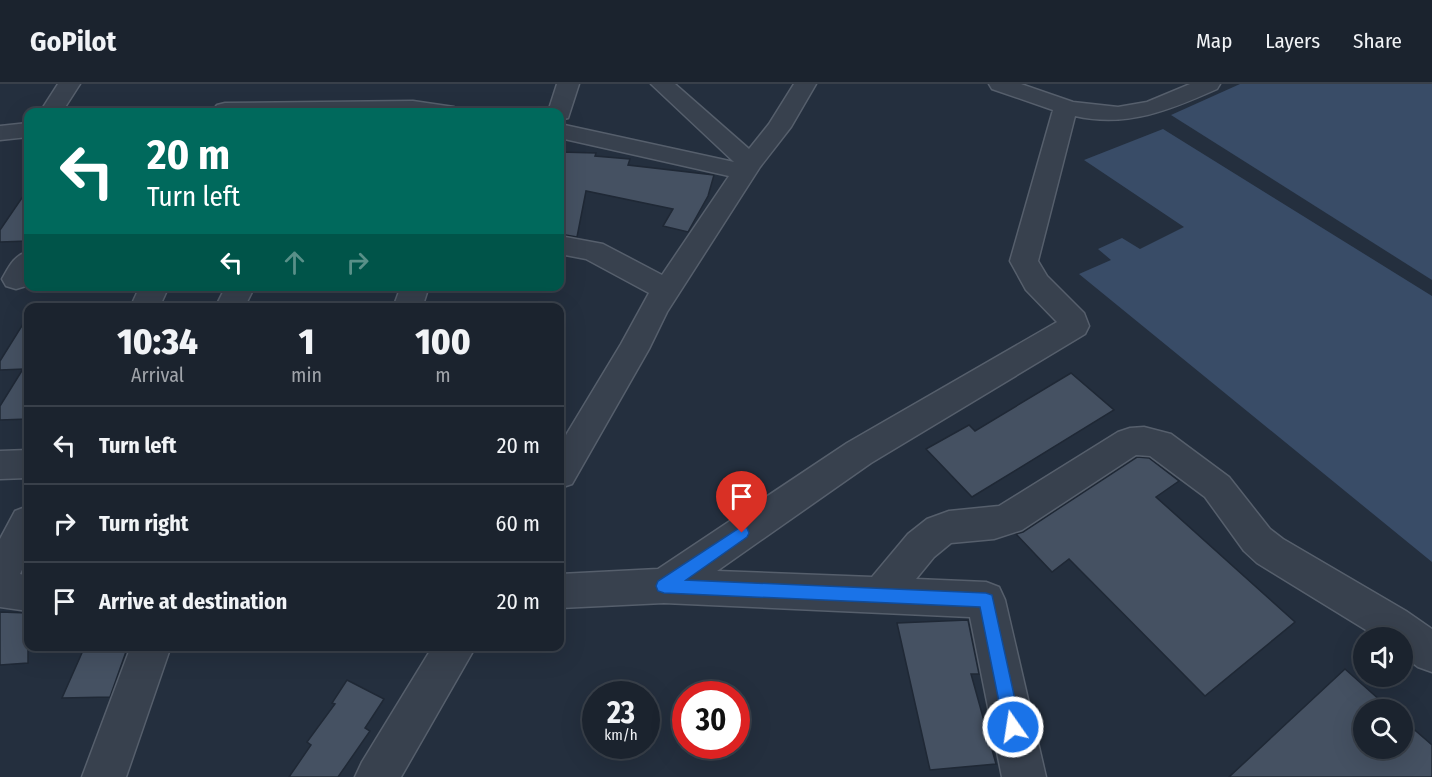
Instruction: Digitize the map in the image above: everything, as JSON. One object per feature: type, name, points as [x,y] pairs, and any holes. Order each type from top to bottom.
[{"type":"street","points":[[54,108],[69,84]]},
{"type":"street","points":[[228,108],[246,84]]},
{"type":"street","points":[[328,108],[342,84]]},
{"type":"street","points":[[561,108],[568,84]]},
{"type":"street","points":[[662,84],[747,167]]},
{"type":"street","points":[[564,467],[667,290],[747,167],[780,127],[805,84]]},
{"type":"street","points":[[1000,84],[1066,108],[1099,114],[1135,112],[1209,84]]},
{"type":"street","points":[[664,586],[859,453],[1074,326],[1074,321],[1036,282],[1024,261],[1066,108]]},
{"type":"street","points":[[0,133],[24,130]]},
{"type":"street","points":[[564,132],[747,167]]},
{"type":"street","points":[[564,245],[593,251],[667,290]]},
{"type":"street","points":[[881,596],[925,542],[937,531],[948,527],[994,525],[1009,519],[1130,442],[1144,441],[1159,444],[1216,487],[1257,540],[1270,551],[1392,624],[1432,653]]},
{"type":"street","points":[[0,465],[24,464]]},
{"type":"street","points":[[0,575],[24,530]]},
{"type":"street","points":[[564,591],[664,586],[986,600],[1024,777]]},
{"type":"street","points":[[0,589],[24,592]]},
{"type":"street","points":[[114,775],[150,651]]},
{"type":"street","points":[[377,777],[453,651]]},
{"type":"water","points":[[1240,84],[1432,84],[1432,280],[1171,115]]},
{"type":"water","points":[[1163,129],[1432,296],[1432,562],[1079,274],[1111,260],[1098,249],[1122,238],[1140,249],[1184,227],[1084,160]]},
{"type":"building","points":[[564,152],[596,153],[595,156],[630,159],[628,165],[714,175],[708,196],[688,232],[663,226],[673,209],[586,191],[577,237],[564,235]]},
{"type":"building","points":[[24,195],[24,241],[0,242],[0,230]]},
{"type":"building","points":[[24,322],[24,419],[0,420],[0,406],[23,369],[0,370],[0,361]]},
{"type":"building","points":[[1071,373],[1114,410],[972,497],[926,449],[969,425],[975,431]]},
{"type":"building","points":[[1137,457],[1149,458],[1179,481],[1156,497],[1295,622],[1205,696],[1069,559],[1052,572],[1016,534],[1023,532]]},
{"type":"building","points":[[0,612],[24,613],[24,651],[28,651],[28,663],[0,665]]},
{"type":"building","points":[[968,620],[979,674],[971,674],[996,764],[930,770],[897,623]]},
{"type":"building","points":[[83,651],[126,651],[110,697],[62,698]]},
{"type":"building","points":[[1345,669],[1353,676],[1353,687],[1365,687],[1379,699],[1353,699],[1353,759],[1413,759],[1413,729],[1432,745],[1432,777],[1229,777]]},
{"type":"building","points":[[347,680],[384,699],[365,728],[370,731],[338,777],[289,777],[311,745],[307,742],[335,704],[332,703]]},
{"type":"route","points":[[742,533],[664,586],[986,600],[1013,727]]}]
